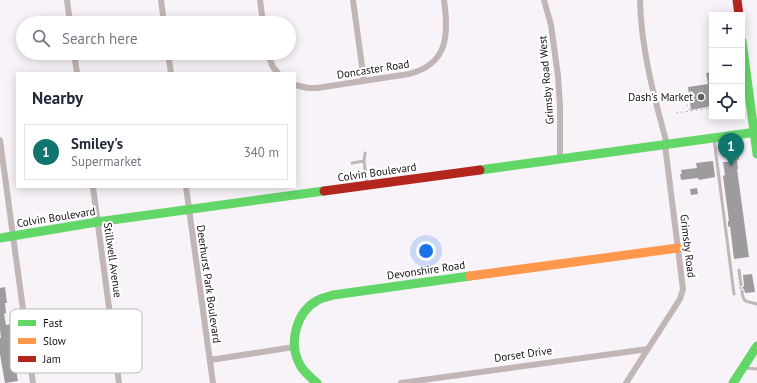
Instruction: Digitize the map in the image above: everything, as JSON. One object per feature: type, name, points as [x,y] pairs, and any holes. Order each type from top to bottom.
[{"type":"street","points":[[67,0],[69,16]]},
{"type":"street","points":[[161,0],[163,16]]},
{"type":"street","points":[[260,0],[262,16]]},
{"type":"street","points":[[353,0],[364,81]]},
{"type":"street","name":"Doncaster Road","points":[[296,85],[317,88],[408,74],[418,72],[429,66],[438,56],[446,37],[447,18],[444,0]]},
{"type":"street","name":"Grimsby Road West","points":[[544,0],[551,25],[558,76],[560,106],[560,159]]},
{"type":"street","points":[[640,0],[646,60],[666,144]]},
{"type":"street","points":[[737,0],[739,12]]},
{"type":"street","points":[[743,48],[756,132],[757,154]]},
{"type":"street","points":[[75,60],[77,72]]},
{"type":"street","points":[[169,60],[171,72]]},
{"type":"street","points":[[270,60],[277,72]]},
{"type":"street","name":"Colvin Boulevard","points":[[0,238],[97,222],[756,132]]},
{"type":"street","points":[[0,140],[23,309]]},
{"type":"street","name":"Grimsby Road","points":[[626,383],[682,294],[683,286],[666,144]]},
{"type":"street","name":"Stillwell Avenue","points":[[93,188],[109,309]]},
{"type":"street","name":"Deerhurst Park Boulevard","points":[[186,188],[213,383]]},
{"type":"street","name":"Devonshire Road","points":[[294,347],[295,332],[301,317],[318,300],[332,295],[678,248]]},
{"type":"street","points":[[733,383],[757,346]]},
{"type":"street","points":[[210,360],[294,347],[299,363],[317,383]]},
{"type":"street","name":"Dorset Drive","points":[[401,383],[648,349]]},
{"type":"street","points":[[32,373],[33,383]]},
{"type":"street","name":"Stillwell Avenue","points":[[118,373],[119,383]]},
{"type":"lane","points":[[713,138],[734,294]]},
{"type":"lane","points":[[365,153],[364,161],[367,186]]},
{"type":"lane","points":[[352,163],[364,161]]},
{"type":"lane","points":[[739,270],[741,285]]},
{"type":"lane","points":[[742,290],[744,300],[757,304]]},
{"type":"lane","points":[[743,367],[757,369]]},
{"type":"path","points":[[658,90],[671,98],[684,103],[689,107],[690,111]]},
{"type":"path","points":[[676,113],[709,108]]},
{"type":"building","name":"Dash's Market","points":[[709,72],[709,107],[691,110],[688,87],[708,84],[706,73]]},
{"type":"building","points":[[738,152],[739,159],[737,160],[737,169],[749,257],[734,259],[730,226],[728,227],[729,221],[723,176],[725,175],[723,162],[729,162],[728,154]]},
{"type":"building","points":[[713,161],[715,177],[699,180],[698,178],[681,180],[681,170],[697,168],[696,163]]},
{"type":"building","points":[[697,188],[698,194],[691,195],[690,189]]},
{"type":"building","points":[[752,274],[755,292],[745,293],[744,289],[742,288],[744,286],[743,275]]},
{"type":"building","points":[[5,287],[7,303],[5,303],[6,313],[4,314],[6,325],[10,324],[10,373],[16,373],[18,381],[5,383],[0,354],[0,288]]},
{"type":"traffic: fast","points":[[743,48],[757,154]]},
{"type":"traffic: fast","points":[[480,170],[757,132]]},
{"type":"traffic: fast","points":[[0,238],[97,222],[324,191]]},
{"type":"traffic: fast","points":[[317,383],[300,365],[296,356],[295,347],[296,329],[299,320],[310,305],[322,298],[333,295],[470,276]]},
{"type":"traffic: fast","points":[[733,383],[757,346]]},
{"type":"traffic: slow","points":[[470,276],[678,248]]},
{"type":"traffic: jam","points":[[737,0],[739,12]]},
{"type":"traffic: jam","points":[[324,191],[480,170]]},
{"type":"place","name":"Dash's Market","points":[[701,97]]},
{"type":"place","name":"Smiley's","points":[[731,166]]}]
